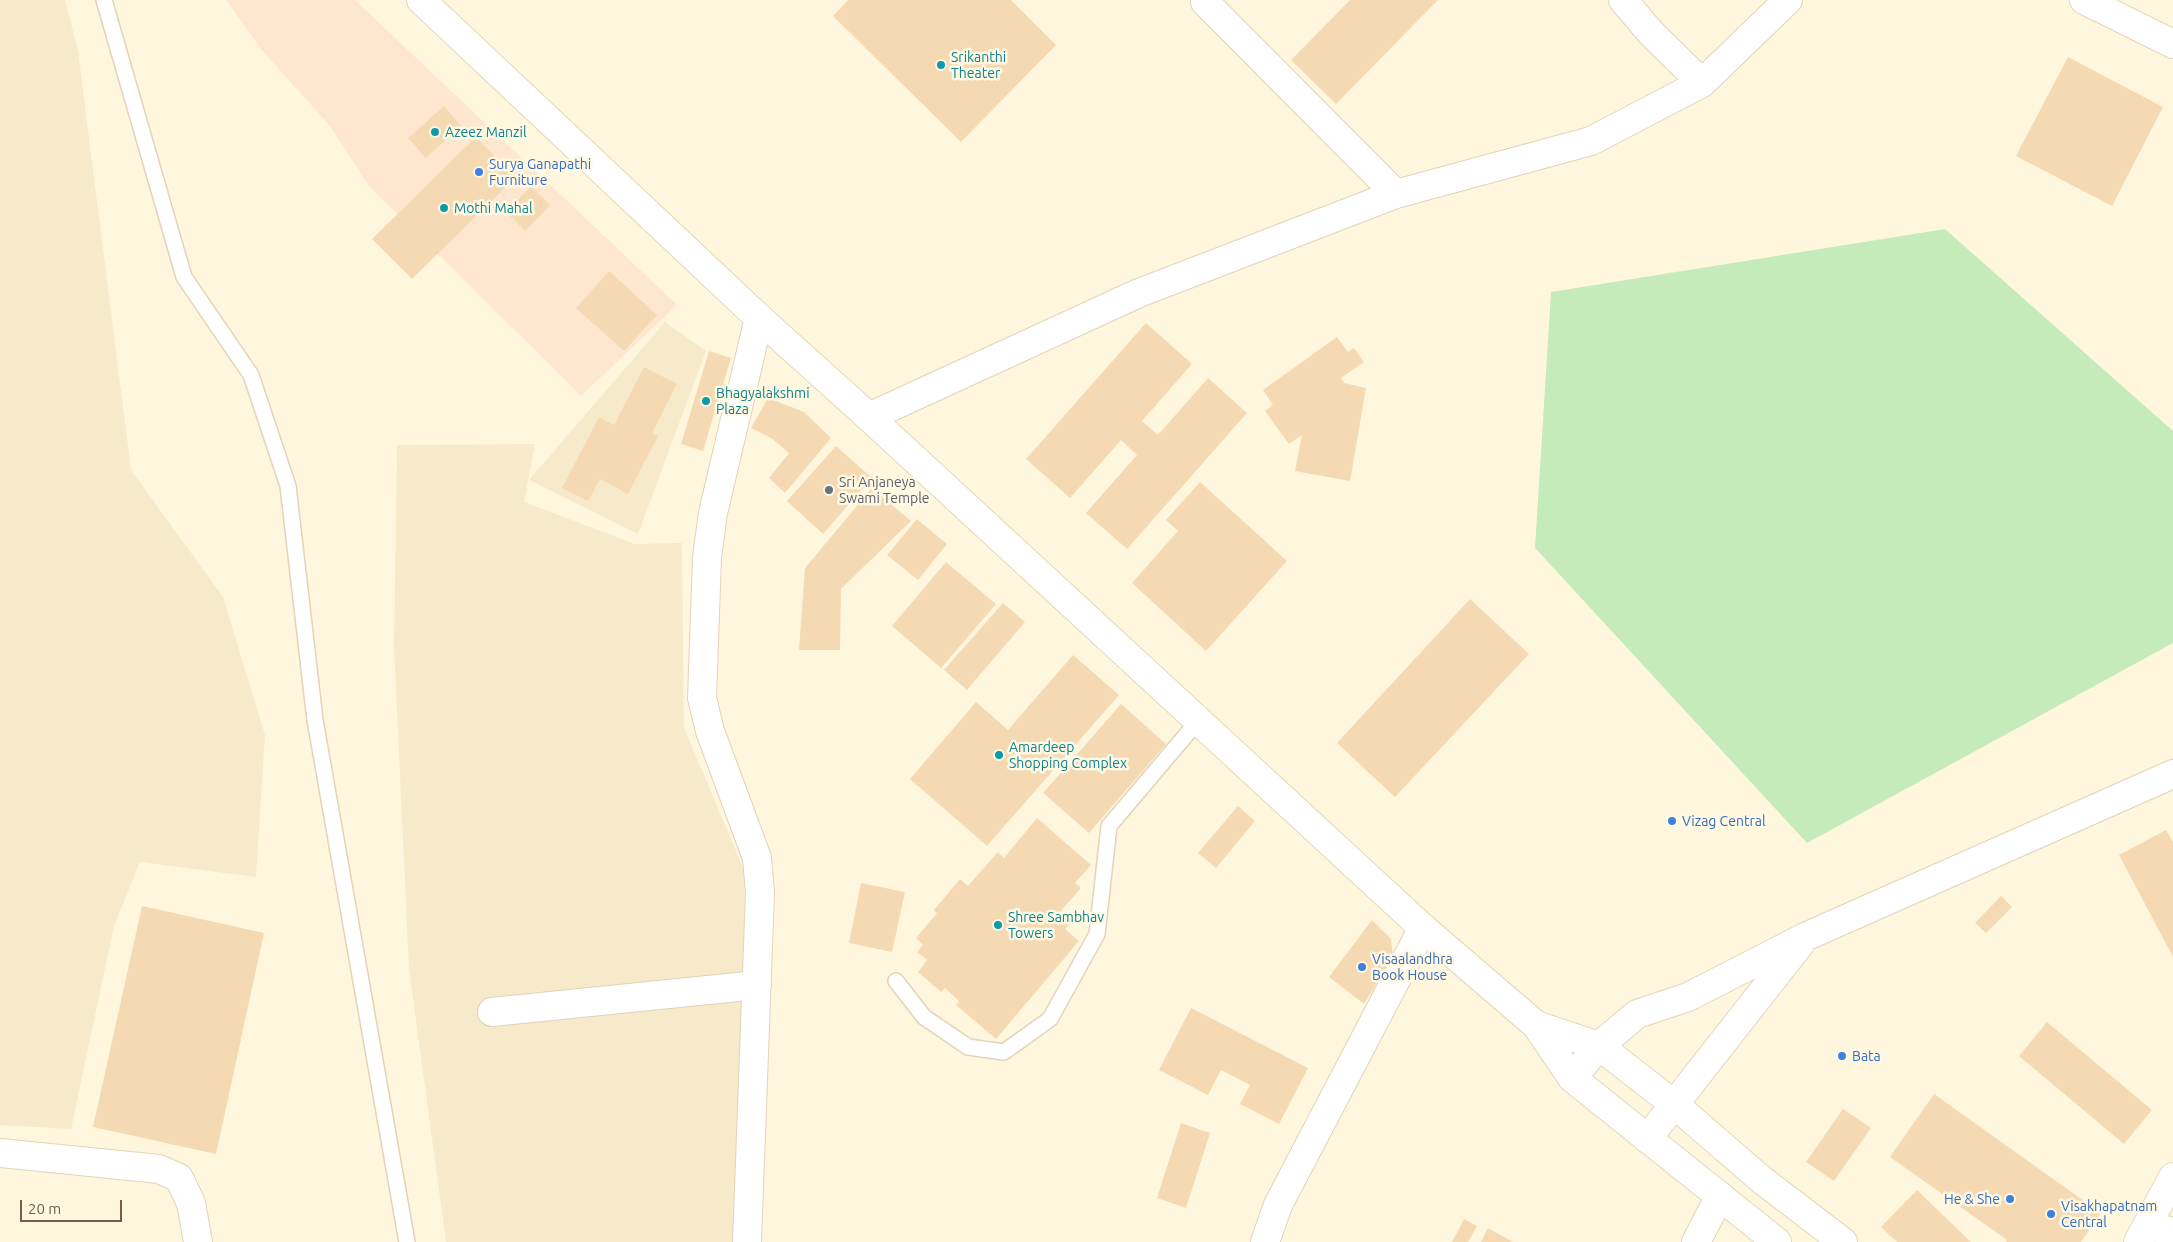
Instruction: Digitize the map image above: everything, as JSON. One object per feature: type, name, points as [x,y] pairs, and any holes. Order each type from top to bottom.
[{"type":"street","points":[[421,0],[759,318],[869,417],[1423,928],[1536,1025],[1572,1078],[1777,1242]]},
{"type":"street","points":[[1623,0],[1651,33],[1702,83]]},
{"type":"street","points":[[869,417],[1139,293],[1396,194],[1591,141],[1702,83],[1788,0]]},
{"type":"street","points":[[2084,0],[2173,44]]},
{"type":"street","points":[[1205,1],[1396,194]]},
{"type":"street","points":[[748,1242],[760,892],[757,858],[710,731],[702,698],[707,556],[713,513],[759,318]]},
{"type":"street","points":[[1572,1078],[1599,1046],[1637,1014],[1688,997],[1805,937],[2173,774]]},
{"type":"street","points":[[1265,1242],[1278,1205],[1423,928]]},
{"type":"street","points":[[1647,1139],[1805,937]]},
{"type":"street","points":[[492,1012],[757,985]]},
{"type":"street","points":[[1536,1025],[1599,1046],[1675,1104],[1762,1180],[1843,1242]]},
{"type":"street","points":[[0,1153],[159,1169],[179,1178],[192,1203],[198,1242]]},
{"type":"street","points":[[2153,1233],[2173,1177]]},
{"type":"street","points":[[1696,1242],[1720,1196]]},
{"type":"lane","points":[[104,0],[184,277],[251,375],[288,486],[315,720],[407,1242]]},
{"type":"lane","points":[[896,982],[924,1017],[968,1047],[1004,1052],[1050,1019],[1097,934],[1109,826],[1198,721]]},
{"type":"shaded area","points":[[0,0],[65,0],[78,51],[131,470],[223,597],[265,735],[256,877],[140,862],[114,926],[71,1129],[0,1125]]},
{"type":"shaded area","points":[[226,0],[355,0],[677,305],[581,396],[369,186],[330,126],[261,49]]},
{"type":"shaded area","points":[[665,322],[706,351],[638,534],[529,480]]},
{"type":"shaded area","points":[[535,444],[524,502],[635,544],[682,543],[684,728],[745,872],[738,1242],[446,1242],[409,969],[394,647],[397,445]]},
{"type":"green space","points":[[1945,229],[2173,431],[2173,643],[1807,843],[1535,548],[1551,292]]},
{"type":"building","points":[[848,0],[1011,0],[1056,45],[961,142],[833,16]]},
{"type":"building","points":[[1350,0],[1438,0],[1336,104],[1291,60]]},
{"type":"building","points":[[2068,57],[2163,107],[2112,206],[2016,156]]},
{"type":"building","name":"Azeez Manzil","points":[[444,106],[461,126],[426,158],[408,138]]},
{"type":"building","name":"Mothi Mahal","points":[[476,137],[515,178],[412,279],[372,239]]},
{"type":"building","points":[[531,186],[550,205],[525,231],[506,212]]},
{"type":"building","points":[[609,271],[657,315],[624,351],[576,308]]},
{"type":"building","points":[[1146,323],[1192,364],[1142,421],[1158,435],[1208,378],[1247,413],[1127,549],[1086,513],[1137,455],[1121,440],[1070,498],[1026,459]]},
{"type":"building","points":[[1337,337],[1348,352],[1354,348],[1364,362],[1341,378],[1344,383],[1366,388],[1350,481],[1295,471],[1302,435],[1289,444],[1265,411],[1273,405],[1263,390]]},
{"type":"building","name":"Bhagyalakshmi Plaza","points":[[709,351],[731,358],[703,451],[681,444]]},
{"type":"building","points":[[644,367],[677,384],[652,433],[658,436],[628,494],[600,479],[588,501],[562,488],[599,417],[614,425]]},
{"type":"building","points":[[768,398],[804,412],[831,438],[785,493],[769,478],[789,453],[771,438],[751,428]]},
{"type":"building","name":"Sri Anjaneya Swami Temple","points":[[836,446],[872,478],[823,534],[787,501]]},
{"type":"building","points":[[1200,482],[1287,561],[1206,651],[1132,583],[1178,531],[1166,520]]},
{"type":"building","points":[[872,488],[911,521],[841,589],[840,650],[799,650],[805,568]]},
{"type":"building","points":[[917,519],[947,544],[918,580],[887,555]]},
{"type":"building","points":[[946,562],[996,604],[941,668],[892,626]]},
{"type":"building","points":[[1470,599],[1529,654],[1395,797],[1337,743]]},
{"type":"building","points":[[1003,603],[1025,622],[967,690],[944,670]]},
{"type":"building","name":"Amardeep Shopping Complex","points":[[1073,655],[1119,695],[987,846],[910,779],[976,702],[1008,730]]},
{"type":"building","points":[[1121,704],[1166,744],[1089,833],[1043,793]]},
{"type":"building","points":[[1238,806],[1255,821],[1216,868],[1198,853]]},
{"type":"building","name":"Shree Sambhav Towers","points":[[1037,818],[1091,865],[1075,883],[1081,888],[1060,912],[1072,921],[1065,929],[1079,941],[996,1039],[956,1005],[959,1001],[945,988],[941,992],[918,972],[927,960],[917,952],[923,945],[916,938],[937,913],[934,910],[960,879],[968,886],[998,852],[1004,858]]},
{"type":"building","points":[[2166,830],[2173,842],[2173,957],[2119,855]]},
{"type":"building","points":[[861,883],[905,892],[892,952],[849,943]]},
{"type":"building","points":[[2001,896],[2012,907],[1986,933],[1975,923]]},
{"type":"building","points":[[142,906],[264,933],[216,1154],[93,1127]]},
{"type":"building","name":"Visaalandhra Book House","points":[[1372,920],[1391,939],[1393,957],[1364,1004],[1329,977]]},
{"type":"building","points":[[1191,1008],[1308,1068],[1279,1124],[1240,1104],[1250,1085],[1221,1070],[1208,1095],[1159,1070]]},
{"type":"building","points":[[2047,1022],[2152,1110],[2124,1144],[2019,1056]]},
{"type":"building","points":[[1934,1094],[2101,1213],[2081,1242],[2006,1242],[2007,1240],[1890,1157]]},
{"type":"building","points":[[1843,1109],[1871,1128],[1834,1181],[1806,1162]]},
{"type":"building","points":[[1181,1123],[1210,1133],[1186,1208],[1157,1198]]},
{"type":"building","points":[[1917,1190],[1971,1242],[1897,1242],[1881,1227]]},
{"type":"building","points":[[1464,1219],[1477,1226],[1468,1242],[1452,1242]]},
{"type":"building","points":[[1488,1228],[1513,1242],[1481,1242]]},
{"type":"place","name":"Srikanthi Theater","points":[[941,65]]},
{"type":"place","name":"Azeez Manzil","points":[[435,132]]},
{"type":"place","name":"Surya Ganapathi Furniture","points":[[479,172]]},
{"type":"place","name":"Mothi Mahal","points":[[444,208]]},
{"type":"place","name":"Bhagyalakshmi Plaza","points":[[706,401]]},
{"type":"place","name":"Sri Anjaneya Swami Temple","points":[[829,490]]},
{"type":"place","name":"Amardeep Shopping Complex","points":[[999,755]]},
{"type":"place","name":"Vizag Central","points":[[1672,821]]},
{"type":"place","name":"Shree Sambhav Towers","points":[[998,925]]},
{"type":"place","name":"Visaalandhra Book House","points":[[1362,967]]},
{"type":"place","name":"Bata","points":[[1842,1056]]},
{"type":"place","name":"He & She","points":[[2010,1199]]},
{"type":"place","name":"Visakhapatnam Central","points":[[2051,1214]]}]
